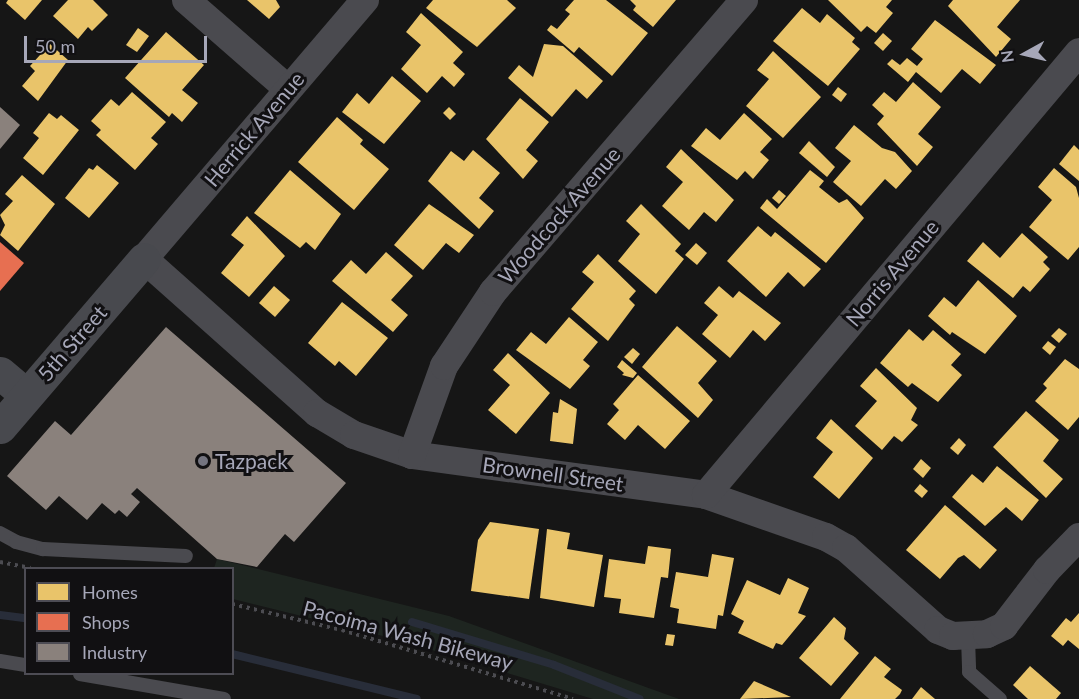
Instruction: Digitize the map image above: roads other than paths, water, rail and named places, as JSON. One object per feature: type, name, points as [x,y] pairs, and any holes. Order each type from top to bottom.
[{"type":"street","points":[[186,0],[288,88]]},
{"type":"street","name":"Herrick Avenue","points":[[144,259],[364,0]]},
{"type":"street","name":"Woodcock Avenue","points":[[412,454],[444,366],[493,292],[744,0]]},
{"type":"street","name":"Norris Avenue","points":[[706,495],[1079,52]]},
{"type":"street","name":"Brownell Street","points":[[144,259],[317,413],[354,435],[412,454],[706,495],[826,537],[880,576],[938,630],[977,636]]},
{"type":"street","name":"5th Street","points":[[0,427],[144,259]]},
{"type":"street","points":[[0,373],[26,395]]},
{"type":"street","points":[[977,636],[1014,617],[1047,570],[1079,537]]},
{"type":"lane","points":[[0,533],[16,542],[43,549],[186,556]]},
{"type":"lane","points":[[977,636],[969,672],[1000,699]]},
{"type":"lane","points":[[0,661],[24,665]]},
{"type":"lane","points":[[86,675],[224,699]]},
{"type":"waterway","points":[[0,615],[24,618]]},
{"type":"waterway","points":[[412,622],[554,665],[640,699]]},
{"type":"waterway","points":[[234,654],[417,699]]},
{"type":"place","name":"Tazpack","points":[[203,461]]}]
